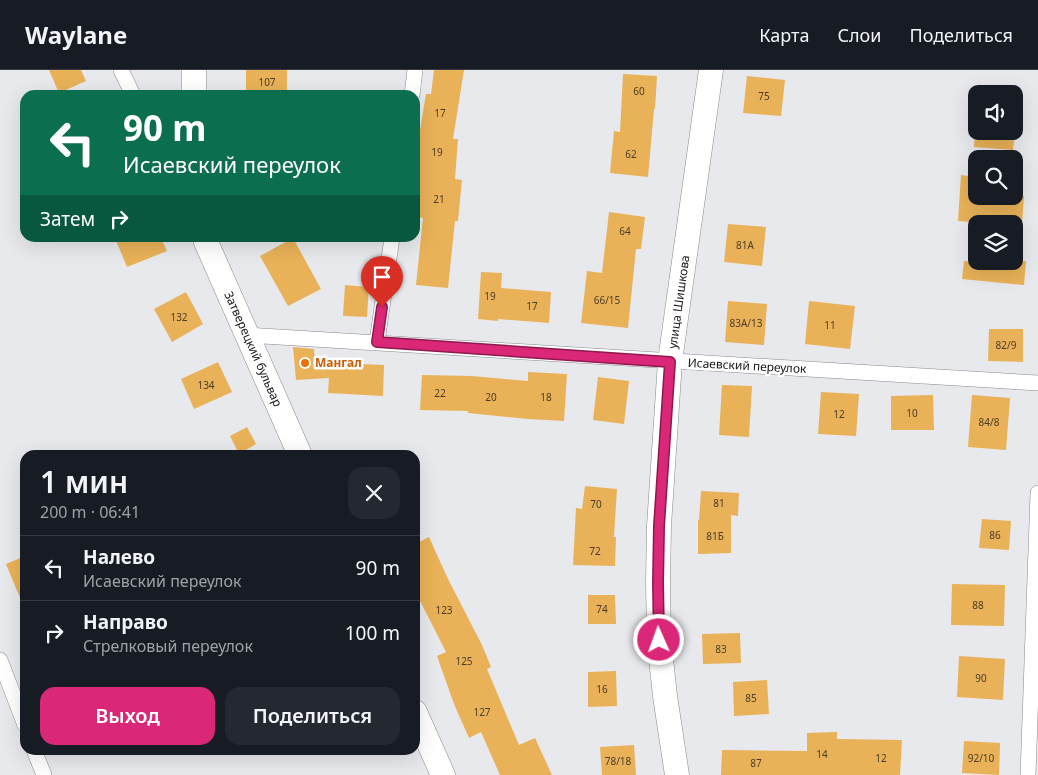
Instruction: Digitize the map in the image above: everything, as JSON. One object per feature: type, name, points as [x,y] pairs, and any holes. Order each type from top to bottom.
[{"type":"main road","points":[[194,70],[194,90]]},
{"type":"main road","name":"улица Шишкова","points":[[677,775],[659,640],[659,526],[670,362],[711,70]]},
{"type":"main road","name":"Затверецкий бульвар","points":[[206,242],[298,450]]},
{"type":"main road","points":[[420,723],[443,775]]},
{"type":"street","points":[[121,70],[131,90]]},
{"type":"street","points":[[413,90],[415,70]]},
{"type":"street","points":[[377,342],[391,242]]},
{"type":"street","name":"Исаевский переулок","points":[[246,335],[1038,383]]},
{"type":"street","points":[[1028,775],[1038,493]]},
{"type":"street","points":[[0,660],[20,712]]},
{"type":"street","points":[[36,755],[44,775]]},
{"type":"building","points":[[49,70],[81,70],[86,81],[66,90],[58,90]]},
{"type":"building","points":[[246,70],[287,70],[287,90],[246,90]]},
{"type":"building","points":[[434,70],[464,70],[453,139],[458,139],[455,179],[462,180],[458,221],[455,221],[448,288],[416,285],[423,218],[420,218],[420,130],[426,94],[431,94]]},
{"type":"building","points":[[623,74],[657,76],[648,177],[610,173],[614,131],[620,132]]},
{"type":"building","points":[[747,76],[785,80],[781,116],[743,113]]},
{"type":"building","points":[[974,140],[1014,140],[1013,150],[974,147]]},
{"type":"building","points":[[961,175],[968,176],[968,205],[1023,205],[1024,196],[1023,215],[968,215],[968,222],[958,221]]},
{"type":"building","points":[[609,212],[645,217],[641,249],[636,249],[628,328],[581,323],[587,271],[602,273]]},
{"type":"building","points":[[728,224],[766,227],[762,266],[724,262]]},
{"type":"building","points":[[117,242],[163,242],[167,251],[127,267]]},
{"type":"building","points":[[286,242],[295,242],[321,289],[288,306],[260,256]]},
{"type":"building","points":[[964,261],[968,261],[968,270],[1023,270],[1023,261],[1026,261],[1024,285],[962,279]]},
{"type":"building","points":[[481,272],[502,273],[501,288],[551,292],[549,323],[478,319]]},
{"type":"building","points":[[345,285],[369,287],[367,317],[343,316]]},
{"type":"building","points":[[186,292],[203,324],[172,342],[154,309]]},
{"type":"building","points":[[728,301],[767,304],[764,345],[725,342]]},
{"type":"building","points":[[809,301],[855,306],[850,349],[805,344]]},
{"type":"building","points":[[989,329],[1023,329],[1023,362],[988,361]]},
{"type":"building","points":[[293,347],[314,349],[315,362],[384,365],[383,396],[328,393],[329,378],[296,380]]},
{"type":"building","points":[[218,362],[232,392],[194,409],[181,379]]},
{"type":"building","points":[[528,372],[567,374],[564,421],[468,413],[468,411],[420,410],[422,375],[472,376],[528,381]]},
{"type":"building","points":[[598,377],[629,381],[624,424],[593,420]]},
{"type":"building","points":[[722,385],[752,386],[749,437],[719,435]]},
{"type":"building","points":[[821,392],[859,394],[856,436],[818,434]]},
{"type":"building","points":[[933,395],[934,430],[891,430],[891,396]]},
{"type":"building","points":[[972,395],[1010,398],[1006,450],[968,447]]},
{"type":"building","points":[[247,427],[256,444],[246,450],[237,450],[230,436]]},
{"type":"building","points":[[585,486],[617,489],[614,537],[616,537],[615,566],[573,565],[576,508],[582,509]]},
{"type":"building","points":[[701,491],[739,493],[738,516],[731,515],[731,553],[698,554],[698,520]]},
{"type":"building","points":[[982,519],[1011,521],[1009,550],[979,548]]},
{"type":"building","points":[[429,537],[482,645],[491,667],[487,669],[519,745],[535,738],[552,775],[500,775],[481,732],[469,738],[454,704],[437,656],[446,652],[420,601],[420,542]]},
{"type":"building","points":[[20,558],[20,598],[6,564]]},
{"type":"building","points":[[952,584],[1005,585],[1004,626],[951,625]]},
{"type":"building","points":[[588,595],[615,595],[616,624],[588,624]]},
{"type":"building","points":[[740,633],[741,663],[703,664],[702,634]]},
{"type":"building","points":[[959,656],[1005,659],[1003,700],[957,697]]},
{"type":"building","points":[[616,671],[617,706],[588,707],[588,672]]},
{"type":"building","points":[[767,680],[769,714],[734,716],[733,682]]},
{"type":"building","points":[[837,732],[837,739],[902,740],[900,775],[721,775],[722,750],[807,751],[807,733]]},
{"type":"building","points":[[964,741],[1000,743],[999,775],[962,773]]},
{"type":"building","points":[[634,745],[636,775],[602,775],[600,747]]},
{"type":"place","name":"Мангал","points":[[305,363]]},
{"type":"route","points":[[382,307],[377,342],[670,362],[659,526],[659,640]]}]
